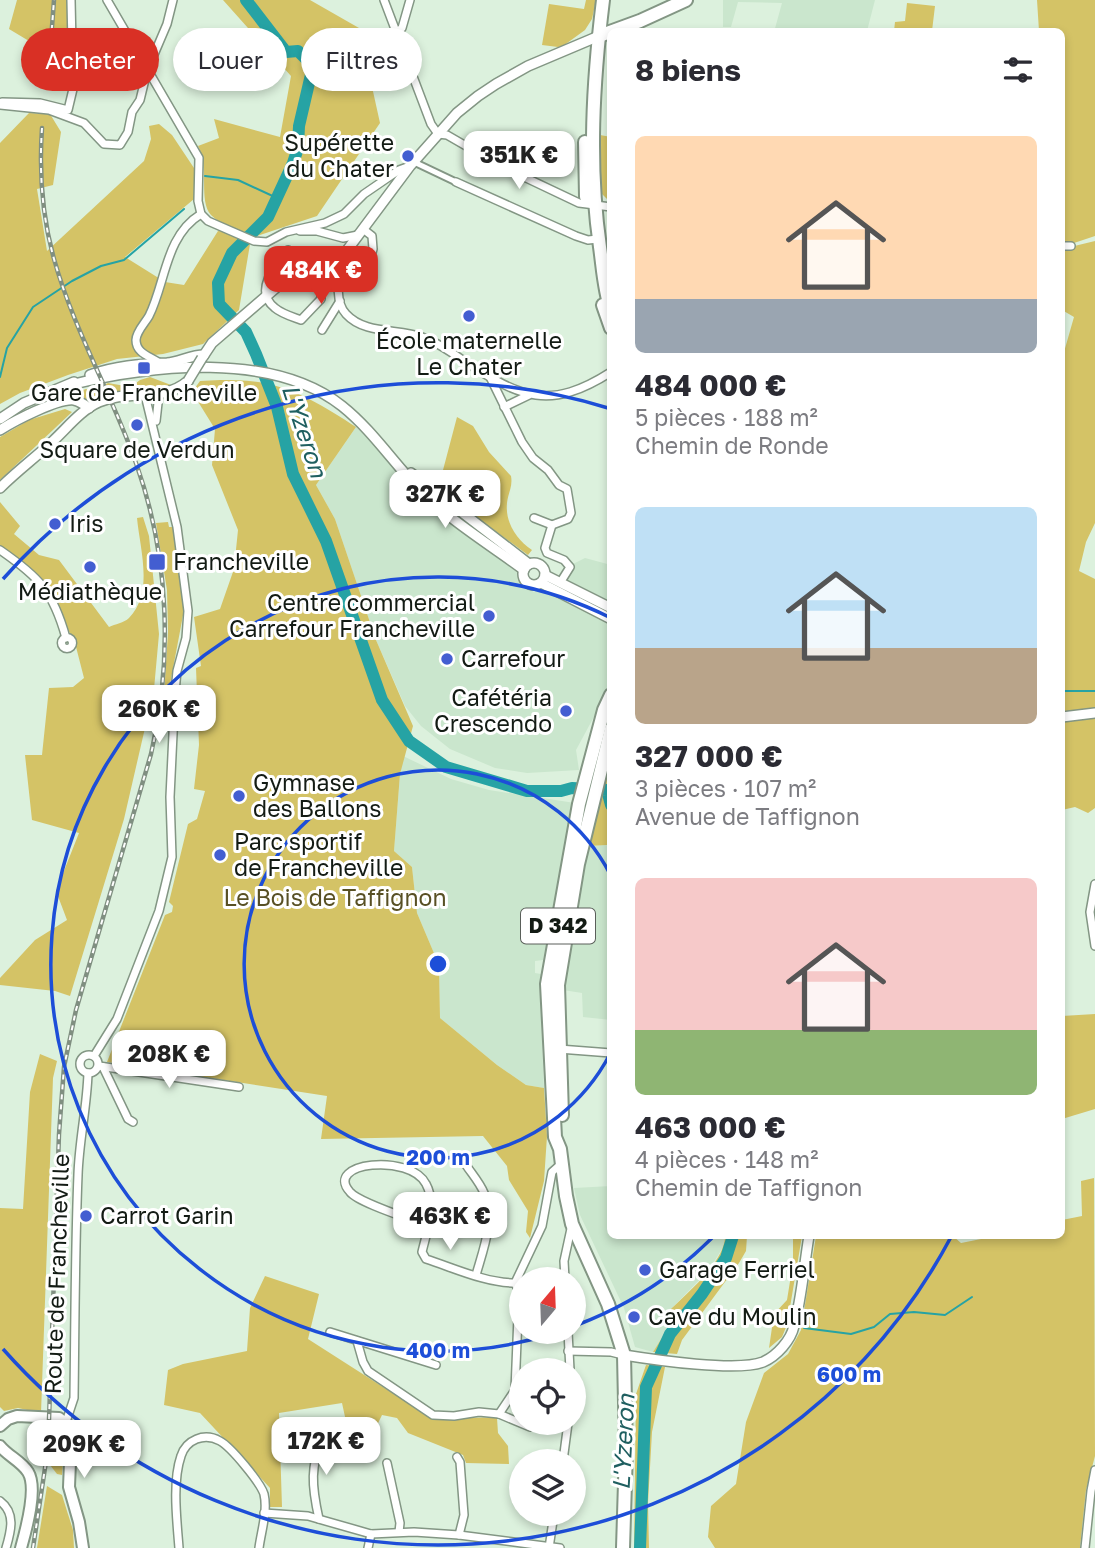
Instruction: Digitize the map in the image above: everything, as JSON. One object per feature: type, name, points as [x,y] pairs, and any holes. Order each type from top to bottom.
[{"type":"main road","points":[[603,0],[596,57],[592,66],[584,187],[591,205],[597,280],[607,314]]},
{"type":"main road","points":[[620,28],[682,1]]},
{"type":"main road","points":[[598,36],[607,33]]},
{"type":"main road","points":[[595,240],[607,292]]},
{"type":"main road","name":"D 342","points":[[607,704],[585,806],[570,904],[558,985],[555,1049],[562,1136],[561,1164],[572,1224],[608,1304],[624,1355],[626,1417],[623,1548]]},
{"type":"main road","name":"D 342","points":[[592,776],[607,739]]},
{"type":"main road","points":[[0,1426],[17,1416],[57,1418],[66,1422],[71,1437],[69,1491],[79,1522],[83,1548]]},
{"type":"main road","points":[[0,1446],[26,1469],[32,1482],[21,1548]]},
{"type":"street","points":[[0,104],[40,103],[68,110],[74,89],[71,0]]},
{"type":"street","points":[[107,0],[123,28]]},
{"type":"street","points":[[159,43],[173,0]]},
{"type":"street","points":[[384,0],[395,28]]},
{"type":"street","points":[[402,28],[410,0]]},
{"type":"street","points":[[598,36],[528,66],[496,84],[457,113],[412,164],[342,257],[340,301],[345,313],[354,321],[386,331],[409,332],[426,338],[490,378],[529,395],[538,397],[563,394],[587,387],[607,374]]},
{"type":"street","points":[[0,104],[49,110],[84,123],[104,144],[120,145],[128,132],[132,111],[140,100],[142,91]]},
{"type":"street","points":[[159,91],[199,158],[198,201],[201,214],[208,221],[254,241],[267,242],[344,214],[364,194],[412,164],[576,236],[595,240]]},
{"type":"street","points":[[418,91],[430,124],[438,134],[447,135],[518,175],[579,203],[607,207]]},
{"type":"street","points":[[158,362],[141,353],[136,342],[137,335],[150,314],[167,258],[179,238],[201,214]]},
{"type":"street","points":[[295,230],[317,231],[343,238],[360,232],[372,236],[373,249],[368,266]]},
{"type":"street","points":[[1065,246],[1072,246]]},
{"type":"street","points":[[264,298],[268,276],[288,250],[302,268]]},
{"type":"street","points":[[0,488],[89,408],[112,398],[172,392],[188,381],[212,343],[264,298],[302,268],[342,257]]},
{"type":"street","points":[[264,298],[275,308],[301,320],[321,299],[321,263]]},
{"type":"street","points":[[322,330],[340,301]]},
{"type":"street","points":[[137,364],[141,353]]},
{"type":"street","points":[[0,419],[24,404],[100,371],[137,364],[169,363],[190,355],[203,357]]},
{"type":"street","points":[[70,385],[125,373],[220,368],[252,369],[286,376],[310,386],[342,406],[395,460],[526,567]]},
{"type":"street","points":[[490,378],[533,458],[566,489],[571,513],[568,519],[552,525],[534,518]]},
{"type":"street","points":[[155,429],[159,394]]},
{"type":"street","points":[[94,1056],[117,1019],[159,911],[172,857],[170,797],[176,680],[186,638],[188,611],[177,527],[145,395]]},
{"type":"street","points":[[504,407],[529,395]]},
{"type":"street","points":[[0,430],[27,415],[69,400],[89,408]]},
{"type":"street","points":[[69,400],[76,404],[79,416]]},
{"type":"street","points":[[552,525],[545,548],[547,554],[564,560],[570,568],[560,583]]},
{"type":"street","points":[[0,550],[39,580],[61,619],[66,638]]},
{"type":"street","points":[[536,563],[542,566],[543,579],[535,585],[528,584],[523,576],[526,567],[536,563]]},
{"type":"street","points":[[543,579],[560,583],[607,606]]},
{"type":"street","points":[[543,579],[607,617]]},
{"type":"street","points":[[1065,717],[1095,713]]},
{"type":"street","points":[[1095,884],[1090,912],[1095,946]]},
{"type":"street","points":[[555,1049],[607,1053]]},
{"type":"street","points":[[133,1122],[128,1119],[101,1067],[98,1060],[94,1056],[85,1055],[80,1062],[83,1070],[88,1073],[101,1067],[126,1069],[239,1087]]},
{"type":"street","name":"Route de Francheville","points":[[66,1422],[74,1398],[78,1174],[88,1073]]},
{"type":"street","points":[[523,1267],[542,1226],[552,1172],[561,1164]]},
{"type":"street","points":[[428,1226],[356,1198],[346,1187],[348,1173],[359,1166],[389,1165],[418,1173],[428,1188],[431,1214],[422,1252],[426,1259],[509,1283]]},
{"type":"street","points":[[466,1165],[485,1193],[489,1213],[487,1236],[476,1275]]},
{"type":"street","points":[[564,1267],[572,1224]]},
{"type":"street","points":[[568,1351],[611,1352],[674,1361],[751,1366],[766,1361],[783,1347],[794,1328],[809,1239]]},
{"type":"street","points":[[330,1332],[436,1365]]},
{"type":"street","points":[[357,1340],[368,1371],[433,1415],[454,1416],[479,1412],[509,1418]]},
{"type":"street","points":[[499,1414],[514,1390],[516,1344]]},
{"type":"street","points":[[568,1344],[569,1358]]},
{"type":"street","points":[[319,1518],[311,1482],[314,1458],[322,1434]]},
{"type":"street","points":[[179,1548],[177,1506],[181,1454],[196,1438],[208,1437],[221,1441],[256,1479],[264,1495],[259,1548]]},
{"type":"street","points":[[457,1457],[460,1462],[464,1515],[459,1535]]},
{"type":"street","points":[[387,1463],[400,1523],[399,1532]]},
{"type":"street","points":[[1086,1548],[1095,1470]]},
{"type":"street","points":[[0,1501],[9,1509],[11,1517],[6,1548]]},
{"type":"street","points":[[264,1513],[319,1518],[371,1534],[399,1532],[459,1535],[559,1548]]},
{"type":"street","points":[[549,1547],[552,1526]]},
{"type":"street","points":[[368,1548],[371,1534]]},
{"type":"shaded area","points":[[723,0],[875,0],[868,28],[775,28],[782,3],[738,2],[731,27],[723,27]]},
{"type":"shaded area","name":"Centre commercial Carrefour Francheville","points":[[356,427],[433,505],[517,570],[518,581],[534,592],[547,582],[549,573],[560,578],[571,565],[585,558],[607,564],[607,687],[576,750],[579,770],[527,773],[495,768],[450,749],[421,726],[405,706],[376,640],[335,519],[316,485]]},
{"type":"shaded area","points":[[403,756],[451,779],[489,790],[575,803],[543,960],[535,961],[535,973],[541,974],[544,1088],[526,1085],[440,1018],[439,965],[417,913],[412,867],[394,851]]},
{"type":"shaded area","points":[[607,845],[607,1020],[583,1017],[582,993],[563,990],[578,912],[574,911],[588,846]]},
{"type":"shaded area","points":[[607,1186],[607,1239],[725,1239],[725,1244],[709,1270],[669,1311],[678,1313],[653,1352],[635,1347],[624,1308],[580,1215],[574,1188]]},
{"type":"green space","points":[[17,0],[69,0],[69,28],[21,28],[21,36],[9,29]]},
{"type":"green space","points":[[223,0],[310,0],[359,28],[301,28],[301,91],[373,91],[380,123],[317,216],[251,238],[239,310],[203,344],[163,354],[117,359],[20,393],[0,404],[0,143],[29,113],[50,114],[61,132],[53,185],[37,189],[47,251],[144,161],[151,139],[149,126],[159,124],[172,135],[196,171],[194,199],[125,257],[165,282],[184,285],[218,231],[238,233],[214,218],[205,201],[203,164],[198,146],[219,138],[214,119],[280,137],[291,76],[287,72],[287,28],[248,28]]},
{"type":"green space","points":[[586,0],[596,0],[592,19],[585,30],[563,46],[542,45],[549,4],[584,9]]},
{"type":"green space","points":[[1037,0],[1095,0],[1095,236],[1071,244],[1065,244],[1065,28],[1039,28]]},
{"type":"green space","points":[[907,3],[935,6],[932,28],[894,28],[895,22],[905,21]]},
{"type":"green space","points":[[600,135],[607,136],[607,199],[601,193]]},
{"type":"green space","points":[[1095,241],[1095,523],[1086,542],[1079,571],[1095,579],[1095,808],[1088,813],[1075,807],[1065,809],[1065,348],[1074,317],[1065,312],[1065,248]]},
{"type":"green space","points":[[150,377],[171,385],[178,382],[169,388],[109,393],[87,402],[69,395],[86,389],[93,391],[108,383],[131,387]]},
{"type":"green space","name":"Le Bois de Taffignon","points":[[200,381],[253,381],[284,388],[322,406],[356,427],[316,485],[335,519],[376,640],[413,726],[400,774],[394,851],[412,867],[417,913],[439,965],[440,1018],[526,1085],[544,1088],[547,1136],[544,1181],[530,1238],[526,1232],[528,1211],[509,1180],[507,1166],[483,1136],[321,1139],[327,1096],[107,1062],[165,915],[172,912],[173,906],[169,902],[188,824],[197,819],[205,791],[194,789],[199,745],[196,668],[201,666],[194,617],[220,609],[234,569],[238,530],[212,465],[215,429],[192,392]]},
{"type":"green space","points":[[65,409],[72,412],[0,480],[0,437],[29,420]]},
{"type":"green space","points":[[457,417],[473,426],[489,452],[511,476],[508,517],[517,536],[532,550],[528,555],[438,489]]},
{"type":"green space","points":[[0,502],[20,526],[14,534],[39,555],[59,560],[109,627],[129,618],[137,608],[141,596],[144,570],[137,518],[143,517],[149,536],[159,634],[154,689],[124,819],[70,996],[55,991],[0,985],[0,978],[35,940],[67,920],[56,891],[79,833],[32,820],[25,755],[42,755],[49,688],[73,687],[84,678],[75,643],[42,579],[0,547]]},
{"type":"green space","points":[[168,522],[169,527],[173,527],[184,610],[168,695],[164,695],[168,632],[167,590],[156,523]]},
{"type":"green space","points":[[607,767],[607,845],[588,846]]},
{"type":"green space","points":[[1095,1014],[1095,1109],[1065,1118],[1065,1016]]},
{"type":"green space","points":[[40,1054],[57,1061],[53,1078],[41,1413],[18,1408],[4,1411],[0,1407],[0,1208],[23,1209],[30,1092]]},
{"type":"green space","points":[[1094,1178],[1095,1456],[1086,1490],[1080,1548],[715,1548],[708,1537],[711,1506],[736,1484],[746,1422],[764,1373],[788,1354],[801,1330],[816,1239],[956,1239],[961,1243],[981,1239],[1065,1239],[1065,1219],[1082,1216],[1081,1181]]},
{"type":"green space","points":[[724,1239],[747,1239],[746,1251],[739,1263],[682,1340],[677,1354],[653,1352],[677,1314],[668,1312],[712,1267]]},
{"type":"green space","points":[[793,1239],[801,1239],[787,1325],[782,1337],[769,1348],[774,1314],[787,1300],[793,1263]]},
{"type":"green space","points":[[265,1276],[319,1294],[308,1339],[433,1419],[497,1418],[498,1433],[508,1446],[509,1464],[466,1463],[463,1455],[408,1433],[397,1418],[382,1415],[364,1452],[352,1449],[342,1403],[279,1413],[282,1507],[270,1507],[270,1488],[200,1413],[164,1405],[168,1370],[183,1364],[247,1351],[250,1308]]},
{"type":"green space","points":[[646,1365],[665,1367],[652,1432],[648,1503],[649,1548],[634,1548],[636,1394]]},
{"type":"green space","points":[[53,1424],[62,1426],[65,1437],[62,1475],[57,1474],[50,1465]]},
{"type":"green space","points":[[47,1486],[62,1495],[73,1530],[74,1548],[37,1548]]},
{"type":"waterway","name":"L'Yzeron","points":[[246,0],[286,52],[298,51],[313,66],[293,163],[268,217],[232,253],[218,283],[219,304],[246,332],[256,354],[277,407],[293,474],[326,541],[382,700],[409,741],[446,767],[527,791],[561,791],[572,788],[607,790]]},
{"type":"waterway","points":[[205,176],[238,180],[277,198]]},
{"type":"waterway","points":[[0,377],[7,348],[33,307],[72,281],[101,266],[124,260],[184,209]]},
{"type":"waterway","points":[[1065,691],[1095,691]]},
{"type":"waterway","name":"L'Yzeron","points":[[640,1548],[646,1387],[670,1334],[726,1258],[732,1239]]},
{"type":"waterway","points":[[804,1328],[851,1334],[874,1327],[890,1314],[914,1312],[945,1315],[972,1297]]},
{"type":"railway","points":[[52,28],[54,0]]},
{"type":"railway","points":[[33,1548],[48,1448],[59,1134],[64,1067],[76,1010],[151,754],[163,682],[165,646],[161,572],[148,501],[127,440],[62,286],[50,243],[42,194],[42,128]]},
{"type":"place","name":"Supérette du Chater","points":[[408,156]]},
{"type":"place","name":"École maternelle Le Chater","points":[[469,316]]},
{"type":"place","name":"Gare de Francheville","points":[[144,368]]},
{"type":"place","name":"Square de Verdun","points":[[137,425]]},
{"type":"place","name":"Iris","points":[[55,524]]},
{"type":"place","name":"Francheville","points":[[157,562]]},
{"type":"place","name":"Médiathèque","points":[[90,567]]},
{"type":"place","name":"Centre commercial Carrefour Francheville","points":[[489,616]]},
{"type":"place","name":"Carrefour","points":[[447,659]]},
{"type":"place","name":"Cafétéria Crescendo","points":[[566,711]]},
{"type":"place","name":"Gymnase des Ballons","points":[[239,796]]},
{"type":"place","name":"Parc sportif de Francheville","points":[[220,855]]},
{"type":"place","name":"Carrot Garin","points":[[86,1216]]},
{"type":"place","name":"Garage Ferriel","points":[[645,1270]]},
{"type":"place","name":"Cave du Moulin","points":[[634,1317]]}]
